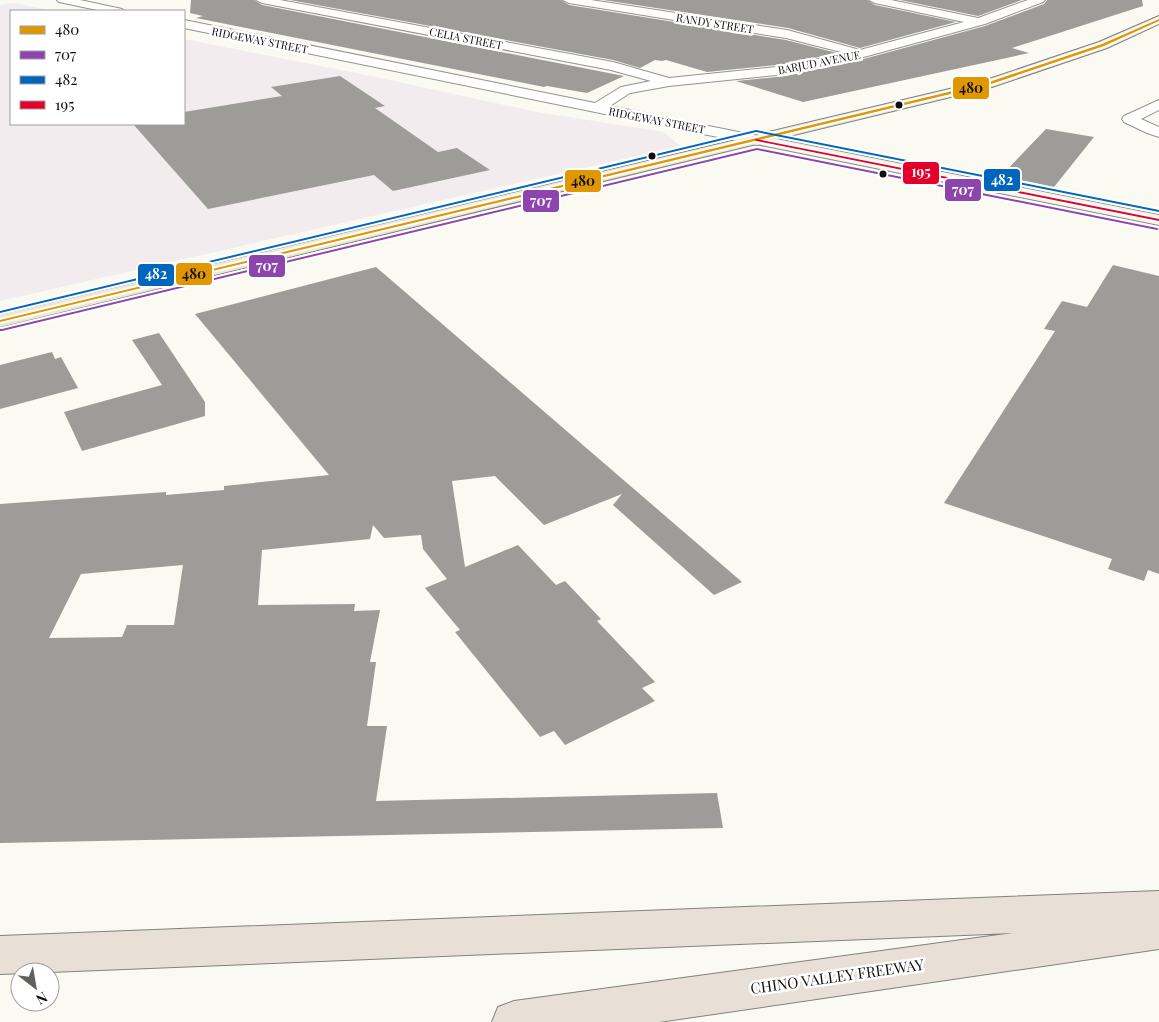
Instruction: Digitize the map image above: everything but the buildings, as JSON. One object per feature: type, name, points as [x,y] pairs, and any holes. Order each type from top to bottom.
[{"type":"highway","points":[[0,955],[1159,909]]},
{"type":"highway","name":"CHINO VALLEY FREEWAY","points":[[514,1022],[1159,931]]},
{"type":"main road","points":[[0,321],[987,84],[1103,45],[1159,20]]},
{"type":"street","points":[[62,0],[113,10]]},
{"type":"street","name":"CELIA STREET","points":[[262,0],[613,66],[669,82]]},
{"type":"street","name":"RANDY STREET","points":[[569,0],[787,34],[860,54]]},
{"type":"street","points":[[875,0],[981,22]]},
{"type":"street","name":"BARJUD AVENUE","points":[[597,108],[626,90],[669,82],[786,70],[860,54],[981,22],[1039,0]]},
{"type":"street","name":"RIDGEWAY STREET","points":[[185,24],[1159,220]]},
{"type":"street","points":[[1156,131],[1129,119],[1159,104]]},
{"type":"shaded area","points":[[14,3],[49,10],[10,10],[10,125],[185,125],[185,39],[371,76],[537,112],[664,132],[680,146],[0,301],[0,5]]},
{"type":"transit line","name":"480","points":[[0,321],[987,84],[1103,45],[1159,20]]},
{"type":"transit line","name":"482","points":[[0,312],[756,131],[1159,211]]},
{"type":"transit line","name":"195","points":[[757,140],[1159,220]]},
{"type":"transit line","name":"707","points":[[2,330],[757,149],[1157,229]]}]
